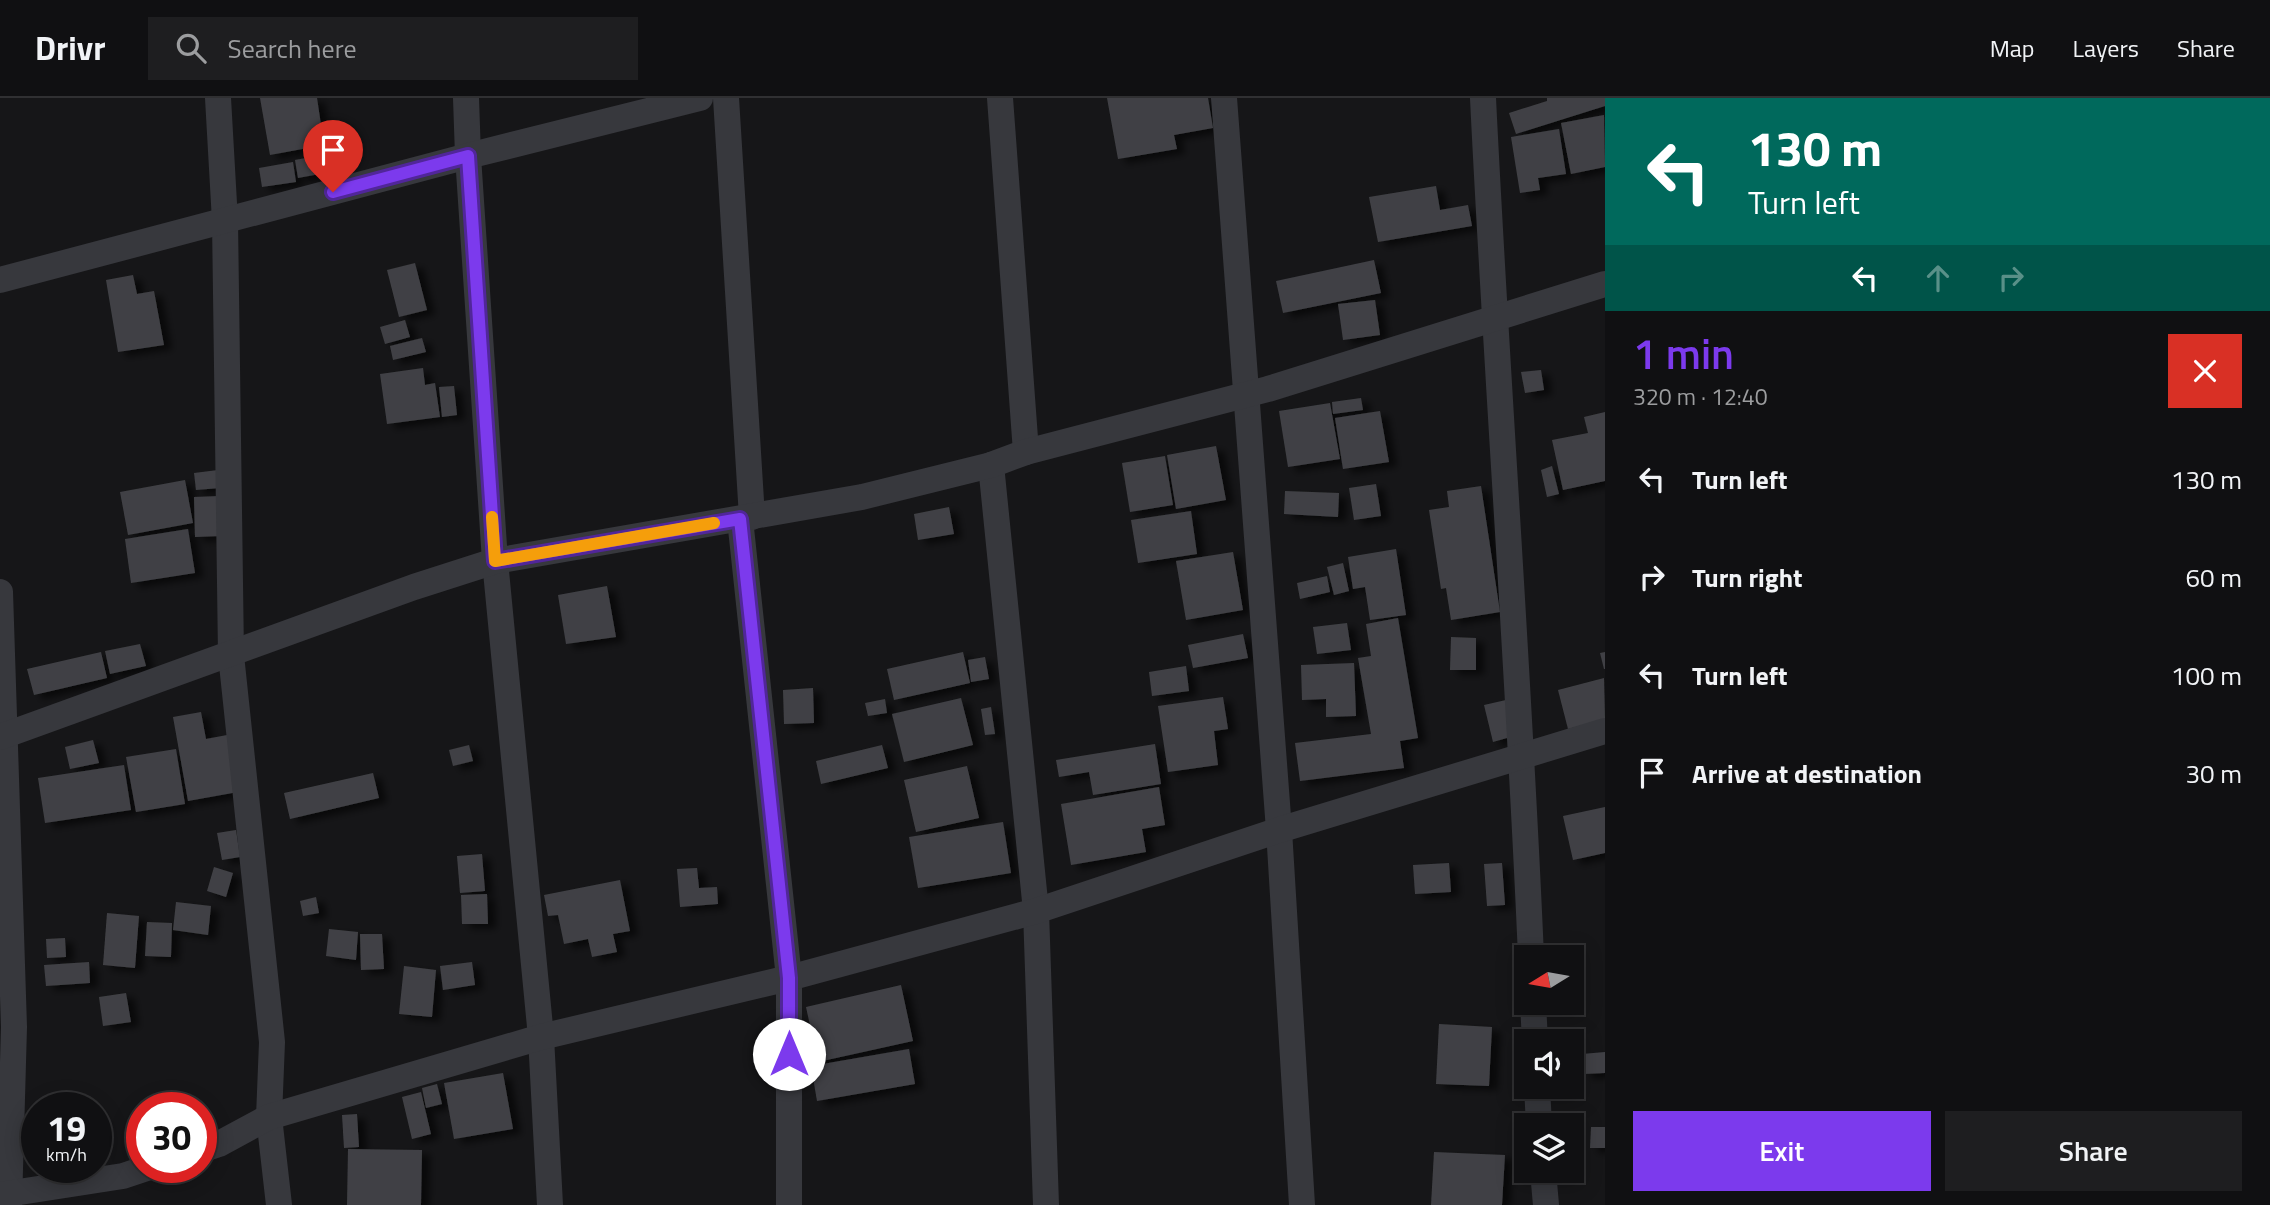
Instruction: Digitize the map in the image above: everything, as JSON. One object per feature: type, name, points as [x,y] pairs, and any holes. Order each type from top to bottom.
[{"type":"street","points":[[218,98],[225,221],[231,655],[272,1042],[269,1117],[279,1205]]},
{"type":"street","points":[[466,98],[495,561],[541,1037],[550,1205]]},
{"type":"street","points":[[0,280],[468,156],[700,98]]},
{"type":"street","points":[[726,98],[746,518],[789,978],[789,1205]]},
{"type":"street","points":[[1000,98],[1026,452]]},
{"type":"street","points":[[1224,98],[1279,830],[1302,1205]]},
{"type":"street","points":[[1483,98],[1522,756],[1530,945]]},
{"type":"street","points":[[2,736],[414,587],[495,561],[862,497],[992,465],[1026,452],[1245,395],[1605,284]]},
{"type":"street","points":[[992,465],[1036,911],[1046,1205]]},
{"type":"street","points":[[0,592],[2,736],[14,1027],[6,1198],[126,1176]]},
{"type":"street","points":[[217,1145],[269,1117],[541,1037],[789,978],[1036,911],[1279,830],[1605,731]]},
{"type":"street","points":[[1544,1183],[1546,1205]]},
{"type":"building","points":[[260,98],[317,98],[324,145],[270,155]]},
{"type":"building","points":[[1107,98],[1208,98],[1213,128],[1174,135],[1177,149],[1118,159]]},
{"type":"building","points":[[1547,98],[1605,98],[1605,106],[1516,134],[1509,113],[1547,101]]},
{"type":"building","points":[[1604,115],[1605,167],[1571,174],[1561,123]]},
{"type":"building","points":[[1559,129],[1566,174],[1538,178],[1540,190],[1520,193],[1511,137]]},
{"type":"building","points":[[322,155],[325,173],[298,178],[295,160]]},
{"type":"building","points":[[293,162],[296,182],[262,187],[259,168]]},
{"type":"building","points":[[1436,186],[1440,210],[1468,205],[1472,226],[1378,242],[1369,197]]},
{"type":"building","points":[[1374,260],[1381,293],[1283,313],[1276,281]]},
{"type":"building","points":[[415,263],[427,310],[399,317],[387,270]]},
{"type":"building","points":[[133,275],[137,294],[154,291],[164,345],[118,352],[106,280]]},
{"type":"building","points":[[1375,300],[1380,335],[1343,340],[1338,304]]},
{"type":"building","points":[[405,320],[410,337],[385,344],[380,327]]},
{"type":"building","points":[[422,338],[426,352],[393,360],[390,346]]},
{"type":"building","points":[[423,368],[425,385],[435,383],[440,417],[387,424],[380,374]]},
{"type":"building","points":[[1541,370],[1544,390],[1525,393],[1521,372]]},
{"type":"building","points":[[454,386],[457,415],[442,417],[439,387]]},
{"type":"building","points":[[1361,398],[1363,410],[1333,414],[1332,402]]},
{"type":"building","points":[[1330,403],[1340,459],[1288,467],[1279,411]]},
{"type":"building","points":[[1380,411],[1389,462],[1343,469],[1335,418]]},
{"type":"building","points":[[1605,412],[1605,481],[1563,490],[1552,440],[1588,433],[1584,417]]},
{"type":"building","points":[[1216,446],[1226,500],[1176,509],[1167,455]]},
{"type":"building","points":[[1165,456],[1173,505],[1130,512],[1122,463]]},
{"type":"building","points":[[1552,466],[1559,494],[1547,497],[1541,470]]},
{"type":"building","points":[[218,470],[220,488],[196,490],[194,473]]},
{"type":"building","points":[[185,480],[193,523],[128,535],[120,492]]},
{"type":"building","points":[[1376,484],[1381,516],[1354,520],[1349,488]]},
{"type":"building","points":[[1481,486],[1500,612],[1451,620],[1446,588],[1441,589],[1429,510],[1449,507],[1447,491]]},
{"type":"building","points":[[1285,491],[1339,493],[1338,517],[1284,514]]},
{"type":"building","points":[[220,496],[221,536],[195,537],[194,497]]},
{"type":"building","points":[[949,507],[954,534],[918,540],[914,514]]},
{"type":"building","points":[[1191,511],[1197,554],[1138,563],[1131,520]]},
{"type":"building","points":[[188,529],[195,573],[131,583],[125,539]]},
{"type":"building","points":[[1396,549],[1406,615],[1370,620],[1365,587],[1353,589],[1348,557]]},
{"type":"building","points":[[1233,552],[1243,610],[1186,620],[1176,561]]},
{"type":"building","points":[[1343,563],[1349,591],[1334,595],[1327,567]]},
{"type":"building","points":[[1327,576],[1330,592],[1300,599],[1297,583]]},
{"type":"building","points":[[607,586],[616,637],[566,644],[558,595]]},
{"type":"building","points":[[1398,618],[1418,738],[1400,741],[1404,768],[1300,781],[1295,743],[1371,734],[1358,658],[1371,656],[1366,624]]},
{"type":"building","points":[[1347,623],[1351,650],[1317,654],[1313,627]]},
{"type":"building","points":[[1243,634],[1248,658],[1193,668],[1188,645]]},
{"type":"building","points":[[1451,637],[1476,638],[1476,670],[1450,670]]},
{"type":"building","points":[[140,644],[146,666],[110,674],[105,651]]},
{"type":"building","points":[[101,652],[107,678],[34,695],[27,669]]},
{"type":"building","points":[[963,652],[970,683],[894,700],[887,669]]},
{"type":"building","points":[[1605,652],[1605,669],[1604,669],[1600,653]]},
{"type":"building","points":[[985,657],[989,679],[971,682],[968,660]]},
{"type":"building","points":[[1354,663],[1356,716],[1326,717],[1326,699],[1302,700],[1301,665]]},
{"type":"building","points":[[1186,666],[1189,691],[1152,696],[1149,672]]},
{"type":"building","points":[[1604,678],[1605,719],[1568,729],[1558,690]]},
{"type":"building","points":[[813,688],[814,723],[784,724],[783,690]]},
{"type":"building","points":[[1223,697],[1228,729],[1214,731],[1218,765],[1168,772],[1158,706]]},
{"type":"building","points":[[961,698],[973,745],[904,762],[892,714]]},
{"type":"building","points":[[885,699],[887,713],[868,716],[865,703]]},
{"type":"building","points":[[1506,700],[1514,736],[1493,742],[1484,705]]},
{"type":"building","points":[[991,707],[995,734],[985,735],[981,709]]},
{"type":"building","points":[[201,712],[206,739],[227,735],[238,792],[188,801],[173,717]]},
{"type":"building","points":[[93,740],[99,763],[70,769],[65,747]]},
{"type":"building","points":[[1155,744],[1161,784],[1093,795],[1089,772],[1059,777],[1056,760]]},
{"type":"building","points":[[469,745],[473,761],[453,766],[449,750]]},
{"type":"building","points":[[882,745],[888,768],[821,784],[816,761]]},
{"type":"building","points":[[176,749],[185,804],[136,812],[126,757]]},
{"type":"building","points":[[124,765],[131,810],[45,823],[38,778]]},
{"type":"building","points":[[967,766],[979,818],[916,832],[904,780]]},
{"type":"building","points":[[373,773],[379,798],[290,819],[284,793]]},
{"type":"building","points":[[1159,787],[1165,825],[1142,829],[1146,852],[1071,865],[1061,804]]},
{"type":"building","points":[[1605,807],[1605,853],[1573,860],[1563,816]]},
{"type":"building","points":[[1003,822],[1011,873],[918,888],[909,837]]},
{"type":"building","points":[[236,830],[240,857],[222,860],[217,833]]},
{"type":"building","points":[[482,854],[485,891],[460,893],[457,856]]},
{"type":"building","points":[[1449,863],[1451,892],[1415,894],[1413,865]]},
{"type":"building","points":[[1502,863],[1505,905],[1487,906],[1484,864]]},
{"type":"building","points":[[214,867],[233,873],[226,897],[207,891]]},
{"type":"building","points":[[697,868],[699,888],[717,887],[718,904],[680,907],[677,869]]},
{"type":"building","points":[[620,880],[630,931],[613,934],[617,952],[592,957],[588,939],[564,944],[558,915],[548,916],[544,895]]},
{"type":"building","points":[[487,894],[488,924],[462,924],[461,895]]},
{"type":"building","points":[[316,897],[319,913],[303,916],[300,901]]},
{"type":"building","points":[[176,902],[211,906],[208,935],[173,930]]},
{"type":"building","points":[[107,913],[139,916],[135,968],[103,965]]},
{"type":"building","points":[[147,922],[172,923],[171,957],[145,956]]},
{"type":"building","points":[[329,929],[358,932],[356,960],[326,956]]},
{"type":"building","points":[[360,934],[382,934],[384,969],[361,970]]},
{"type":"building","points":[[65,938],[66,957],[47,958],[46,939]]},
{"type":"building","points":[[89,962],[90,983],[46,986],[44,965]]},
{"type":"building","points":[[472,962],[475,985],[443,990],[440,966]]},
{"type":"building","points":[[404,966],[436,970],[432,1017],[399,1014]]},
{"type":"building","points":[[901,985],[913,1041],[818,1062],[806,1007]]},
{"type":"building","points":[[126,993],[131,1022],[103,1026],[99,997]]},
{"type":"building","points":[[1439,1024],[1492,1027],[1489,1086],[1436,1084]]},
{"type":"building","points":[[909,1049],[915,1084],[817,1101],[811,1066]]},
{"type":"building","points":[[1605,1052],[1605,1073],[1584,1074],[1584,1054]]},
{"type":"building","points":[[503,1073],[513,1129],[454,1139],[444,1083]]},
{"type":"building","points":[[437,1084],[442,1104],[426,1108],[422,1088]]},
{"type":"building","points":[[421,1092],[431,1134],[412,1139],[402,1097]]},
{"type":"building","points":[[357,1114],[359,1147],[344,1148],[342,1115]]},
{"type":"building","points":[[1591,1127],[1605,1127],[1605,1148],[1590,1148]]},
{"type":"building","points":[[348,1149],[422,1150],[421,1205],[347,1205]]},
{"type":"building","points":[[1434,1152],[1505,1155],[1502,1205],[1431,1205]]},
{"type":"slow traffic","points":[[492,517],[495,561],[714,523]]},
{"type":"route","points":[[333,192],[468,156],[495,561],[740,519],[789,978],[789,1054]]}]
